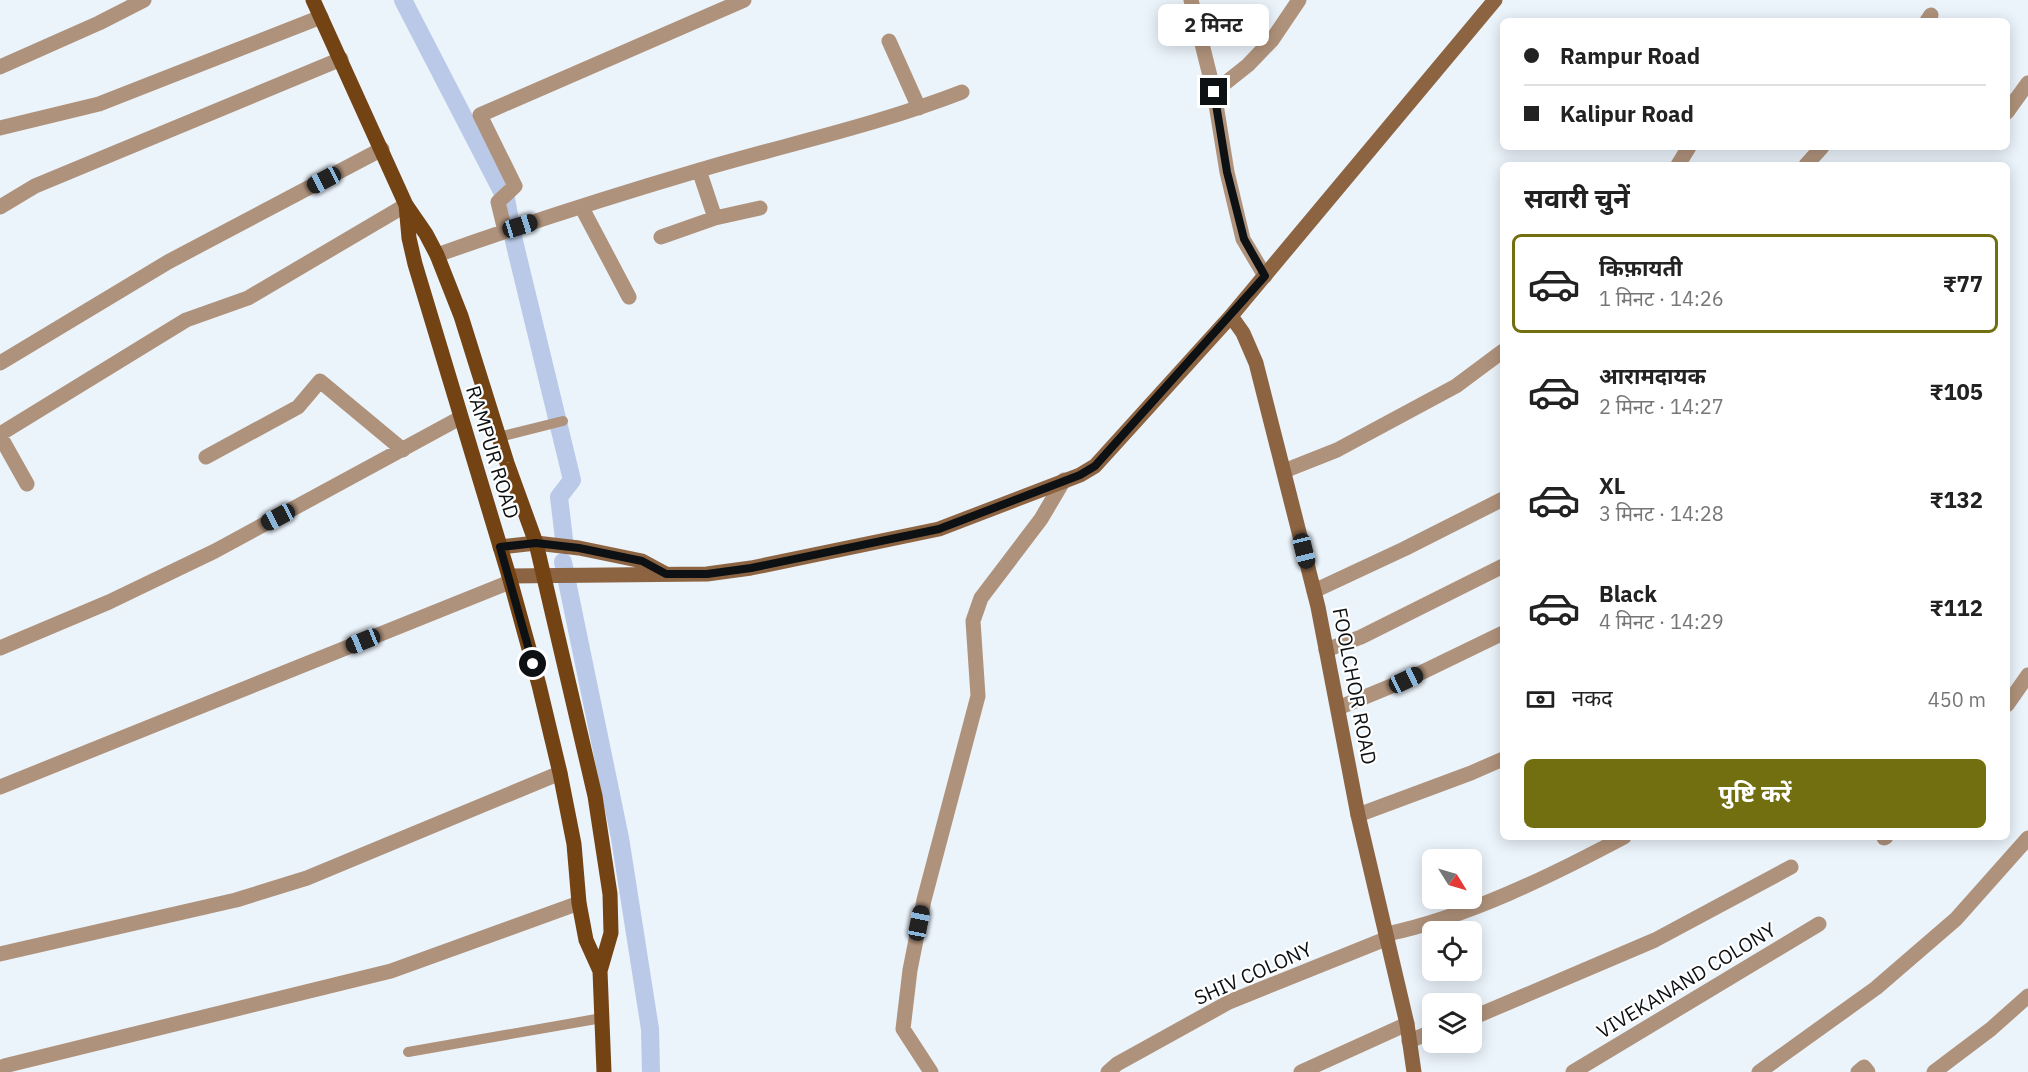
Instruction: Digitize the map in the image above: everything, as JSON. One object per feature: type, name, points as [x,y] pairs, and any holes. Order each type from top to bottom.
[{"type":"main road","name":"RAMPUR ROAD","points":[[313,0],[406,205],[409,238],[539,685],[560,772],[574,844],[579,903],[586,940],[600,971],[604,1072]]},
{"type":"main road","points":[[509,579],[544,576],[707,574],[751,568],[939,529],[1080,475],[1095,466],[1231,315],[1495,0]]},
{"type":"main road","points":[[406,205],[437,255],[461,316],[536,543],[595,796],[610,894],[610,933],[600,971]]},
{"type":"main road","name":"FOOLCHOR ROAD","points":[[1231,315],[1243,333],[1256,363],[1314,591],[1358,815],[1407,1024],[1412,1071]]},
{"type":"main road","points":[[500,547],[536,543],[579,548],[642,561],[666,574]]},
{"type":"street","points":[[0,67],[99,23],[144,0]]},
{"type":"street","points":[[513,229],[498,202],[515,186],[480,115],[744,0]]},
{"type":"street","points":[[1191,0],[1214,92],[1227,172],[1244,239],[1265,276]]},
{"type":"street","points":[[1214,92],[1248,65],[1272,40],[1299,0]]},
{"type":"street","points":[[0,128],[99,104],[321,16]]},
{"type":"street","points":[[889,41],[919,108]]},
{"type":"street","points":[[0,207],[35,186],[341,59]]},
{"type":"street","points":[[2010,108],[2028,83]]},
{"type":"street","points":[[437,255],[699,170],[919,108],[962,92]]},
{"type":"street","points":[[0,363],[168,262],[382,149]]},
{"type":"street","points":[[1809,162],[1819,150]]},
{"type":"street","points":[[699,170],[715,218]]},
{"type":"street","points":[[27,484],[0,435],[186,320],[248,298],[406,205]]},
{"type":"street","points":[[661,237],[715,218],[760,207]]},
{"type":"street","points":[[582,208],[629,297]]},
{"type":"street","points":[[1284,471],[1337,450],[1456,386],[1500,353]]},
{"type":"street","points":[[206,457],[298,407],[320,381],[403,450]]},
{"type":"street","points":[[0,648],[109,602],[215,551],[460,418]]},
{"type":"street","points":[[931,1072],[903,1029],[910,970],[924,900],[978,696],[973,621],[981,598],[1041,519],[1064,480]]},
{"type":"street","points":[[1314,591],[1500,501]]},
{"type":"street","points":[[1326,650],[1361,637],[1500,568]]},
{"type":"street","points":[[0,787],[509,579]]},
{"type":"street","points":[[1338,708],[1406,680],[1500,634]]},
{"type":"street","points":[[2010,701],[2028,675]]},
{"type":"street","points":[[1358,815],[1500,760]]},
{"type":"street","points":[[0,954],[236,900],[307,878],[560,772]]},
{"type":"street","points":[[1759,1072],[1876,988],[1956,919],[2028,838]]},
{"type":"street","name":"SHIV COLONY","points":[[1108,1072],[1118,1064],[1229,1002],[1387,936],[1475,908],[1618,840]]},
{"type":"street","points":[[1482,1014],[1655,940],[1791,867]]},
{"type":"street","points":[[4,1066],[391,971],[579,903]]},
{"type":"street","name":"VIVEKANAND COLONY","points":[[1574,1072],[1819,924]]},
{"type":"street","points":[[1934,1072],[1991,1029],[2028,996]]},
{"type":"street","points":[[1301,1072],[1407,1024]]},
{"type":"street","points":[[1409,1041],[1422,1036]]},
{"type":"street","points":[[1858,1072],[1864,1067],[1868,1072]]},
{"type":"lane","points":[[499,436],[563,420]]},
{"type":"lane","points":[[408,1052],[602,1018]]},
{"type":"waterway","points":[[403,0],[506,199],[514,241],[572,480],[559,497],[564,539]]},
{"type":"waterway","points":[[563,562],[620,838],[650,1029],[651,1072]]},
{"type":"route","points":[[533,664],[500,547],[536,543],[579,548],[642,561],[666,574],[707,574],[751,568],[939,529],[1080,475],[1095,466],[1265,276],[1244,239],[1227,172],[1214,92]]}]
